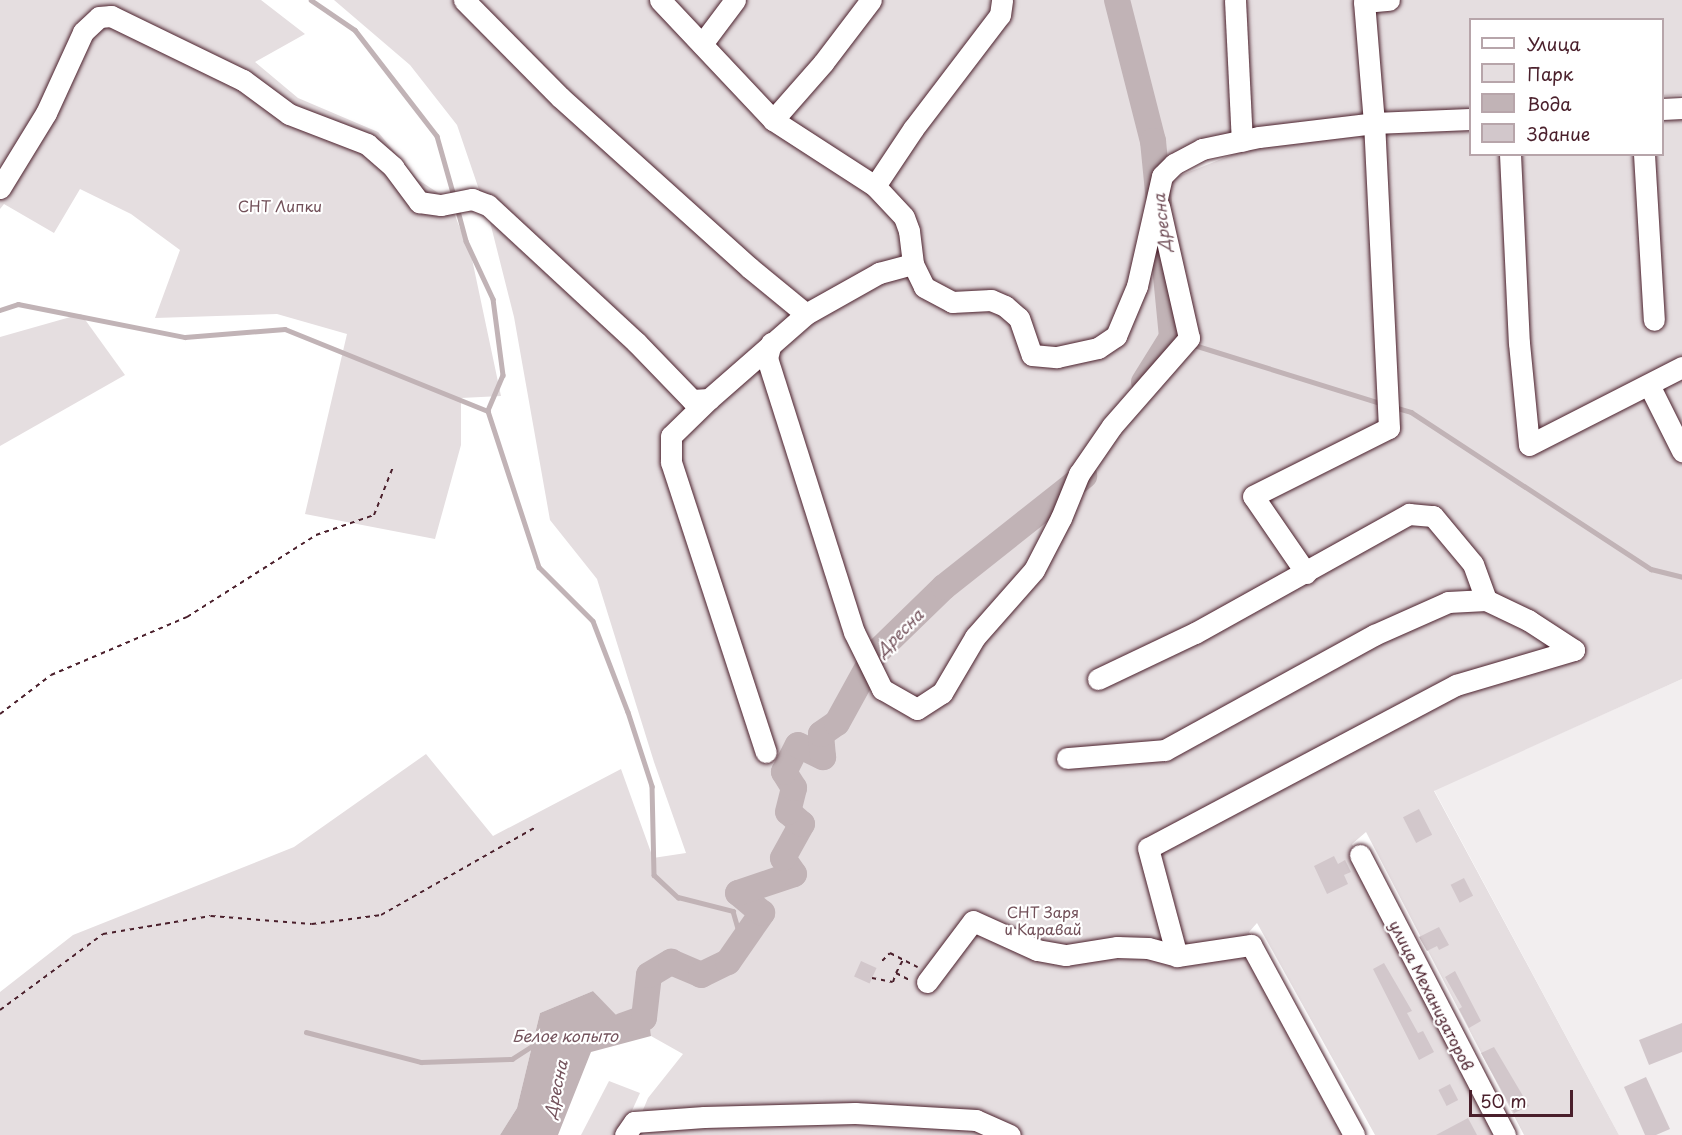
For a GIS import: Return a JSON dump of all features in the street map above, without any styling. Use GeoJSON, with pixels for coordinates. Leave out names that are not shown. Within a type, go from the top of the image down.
{"type":"FeatureCollection","features":[{"type":"Feature","properties":{"kind":"street"},"geometry":{"type":"LineString","coordinates":[[464,0],[560,97],[750,268],[806,314]]}},
{"type":"Feature","properties":{"kind":"street"},"geometry":{"type":"LineString","coordinates":[[660,0],[773,120],[874,186],[904,217],[909,231],[913,264],[924,287],[952,302],[991,300],[1005,306],[1019,318],[1032,355],[1057,357],[1098,348],[1116,336],[1140,275],[1158,192],[1174,164],[1202,149],[1242,141],[1374,123],[1469,119]]}},
{"type":"Feature","properties":{"kind":"street"},"geometry":{"type":"LineString","coordinates":[[702,44],[735,0]]}},
{"type":"Feature","properties":{"kind":"street"},"geometry":{"type":"LineString","coordinates":[[773,120],[823,63],[871,0]]}},
{"type":"Feature","properties":{"kind":"street"},"geometry":{"type":"LineString","coordinates":[[874,186],[1000,15],[1002,0]]}},
{"type":"Feature","properties":{"kind":"street"},"geometry":{"type":"LineString","coordinates":[[1234,0],[1242,141]]}},
{"type":"Feature","properties":{"kind":"street"},"geometry":{"type":"LineString","coordinates":[[1306,573],[1252,496],[1389,428],[1374,123],[1364,1],[1389,0]]}},
{"type":"Feature","properties":{"kind":"street"},"geometry":{"type":"LineString","coordinates":[[0,188],[46,113],[83,32],[99,17],[111,16],[243,80],[289,114],[367,144],[393,167],[419,202],[456,202],[472,199],[488,205],[636,342],[692,400],[709,399]]}},
{"type":"Feature","properties":{"kind":"street"},"geometry":{"type":"LineString","coordinates":[[1664,109],[1682,108]]}},
{"type":"Feature","properties":{"kind":"street"},"geometry":{"type":"LineString","coordinates":[[1510,156],[1520,342],[1529,445],[1682,367]]}},
{"type":"Feature","properties":{"kind":"street"},"geometry":{"type":"LineString","coordinates":[[1644,156],[1654,320]]}},
{"type":"Feature","properties":{"kind":"street"},"geometry":{"type":"LineString","coordinates":[[771,343],[767,358],[854,632],[882,689],[917,709],[942,693],[975,637],[1034,570],[1079,474],[1112,426],[1184,344],[1158,192]]}},
{"type":"Feature","properties":{"kind":"street"},"geometry":{"type":"LineString","coordinates":[[766,752],[671,462],[671,436],[709,399],[806,314],[879,273],[913,264]]}},
{"type":"Feature","properties":{"kind":"street"},"geometry":{"type":"LineString","coordinates":[[1649,385],[1682,451]]}},
{"type":"Feature","properties":{"kind":"street"},"geometry":{"type":"LineString","coordinates":[[1098,679],[1195,633],[1409,514],[1433,516],[1473,564],[1486,600]]}},
{"type":"Feature","properties":{"kind":"street"},"geometry":{"type":"LineString","coordinates":[[1067,758],[1165,750],[1374,635],[1448,602],[1486,600],[1528,620],[1574,650],[1456,685],[1148,848],[1178,956]]}},
{"type":"Feature","properties":{"kind":"street","name":"улица Механизаторов"},"geometry":{"type":"LineString","coordinates":[[1360,855],[1504,1135]]}},
{"type":"Feature","properties":{"kind":"street"},"geometry":{"type":"LineString","coordinates":[[921,978],[973,921],[1037,950],[1066,955],[1117,947],[1148,948],[1178,956],[1251,945],[1354,1135]]}},
{"type":"Feature","properties":{"kind":"street"},"geometry":{"type":"LineString","coordinates":[[625,1135],[634,1122],[704,1117],[855,1113],[976,1120],[1010,1135]]}},
{"type":"Feature","properties":{"kind":"path"},"geometry":{"type":"LineString","coordinates":[[0,714],[51,675],[186,617],[316,535],[374,515],[393,466]]}},
{"type":"Feature","properties":{"kind":"path"},"geometry":{"type":"LineString","coordinates":[[0,1010],[103,934],[211,916],[312,924],[381,915],[534,828]]}},
{"type":"Feature","properties":{"kind":"path"},"geometry":{"type":"LineString","coordinates":[[882,961],[890,953],[903,960],[921,978]]}},
{"type":"Feature","properties":{"kind":"path"},"geometry":{"type":"LineString","coordinates":[[872,978],[893,982],[903,960]]}},
{"type":"Feature","properties":{"kind":"path"},"geometry":{"type":"LineString","coordinates":[[896,973],[921,978]]}},
{"type":"Feature","properties":{"kind":"shaded area"},"geometry":{"type":"Polygon","coordinates":[[[1682,679],[1682,1135],[1619,1135],[1434,790],[1682,679]]]}},
{"type":"Feature","properties":{"kind":"green space","name":"СНТ Липки"},"geometry":{"type":"Polygon","coordinates":[[[0,0],[261,0],[305,34],[255,62],[298,98],[378,132],[417,179],[449,200],[472,259],[501,396],[461,398],[461,445],[435,539],[305,514],[347,334],[277,314],[155,318],[180,250],[131,214],[80,189],[54,233],[4,204],[0,209],[0,0]]]}},
{"type":"Feature","properties":{"kind":"green space","name":"СНТ Заря и Каравай"},"geometry":{"type":"Polygon","coordinates":[[[334,0],[1682,0],[1682,95],[1664,96],[1664,18],[1469,18],[1469,109],[1369,114],[1251,131],[1234,134],[1177,159],[1179,176],[1264,142],[1365,129],[1469,124],[1469,156],[1664,156],[1664,113],[1682,112],[1682,356],[1549,432],[1559,437],[1646,391],[1678,447],[1682,463],[1682,679],[1434,791],[1619,1135],[1524,1135],[1366,832],[1352,844],[1504,1135],[1375,1135],[1257,923],[1249,932],[1361,1135],[1021,1135],[979,1116],[867,1109],[640,1117],[648,1098],[683,1054],[651,1036],[648,1007],[617,1017],[593,991],[540,1013],[517,1108],[500,1135],[0,1135],[0,992],[73,935],[294,847],[426,754],[493,836],[621,769],[653,858],[686,853],[654,762],[597,579],[550,520],[514,317],[490,222],[457,125],[410,65],[334,0]]]}},
{"type":"Feature","properties":{"kind":"green space"},"geometry":{"type":"Polygon","coordinates":[[[81,314],[125,375],[0,446],[0,337],[81,314]]]}},
{"type":"Feature","properties":{"kind":"green space"},"geometry":{"type":"Polygon","coordinates":[[[1682,372],[1682,438],[1654,386],[1682,372]]]}},
{"type":"Feature","properties":{"kind":"green space"},"geometry":{"type":"Polygon","coordinates":[[[609,1081],[640,1093],[621,1135],[581,1135],[609,1081]]]}},
{"type":"Feature","properties":{"kind":"green space"},"geometry":{"type":"Polygon","coordinates":[[[950,1122],[1004,1135],[631,1135],[633,1128],[686,1123],[950,1122]]]}},
{"type":"Feature","properties":{"kind":"water","name":"Белое копыто"},"geometry":{"type":"Polygon","coordinates":[[[593,991],[617,1016],[648,1007],[651,1036],[591,1052],[558,1135],[500,1135],[517,1108],[540,1013],[593,991]]]}},
{"type":"Feature","properties":{"kind":"building"},"geometry":{"type":"Polygon","coordinates":[[[1419,809],[1432,835],[1416,843],[1403,817],[1419,809]]]}},
{"type":"Feature","properties":{"kind":"building"},"geometry":{"type":"Polygon","coordinates":[[[1334,856],[1338,864],[1345,860],[1351,872],[1344,875],[1348,884],[1327,894],[1314,866],[1334,856]]]}},
{"type":"Feature","properties":{"kind":"building"},"geometry":{"type":"Polygon","coordinates":[[[1464,878],[1473,896],[1460,903],[1451,885],[1464,878]]]}},
{"type":"Feature","properties":{"kind":"building"},"geometry":{"type":"Polygon","coordinates":[[[1439,927],[1449,945],[1439,950],[1437,946],[1427,951],[1419,937],[1439,927]]]}},
{"type":"Feature","properties":{"kind":"building"},"geometry":{"type":"Polygon","coordinates":[[[861,961],[877,968],[870,983],[854,977],[861,961]]]}},
{"type":"Feature","properties":{"kind":"building"},"geometry":{"type":"Polygon","coordinates":[[[1384,963],[1412,1011],[1407,1013],[1418,1033],[1423,1031],[1434,1052],[1419,1060],[1373,969],[1384,963]]]}},
{"type":"Feature","properties":{"kind":"building"},"geometry":{"type":"Polygon","coordinates":[[[1455,971],[1481,1021],[1469,1028],[1459,1009],[1462,1007],[1445,977],[1455,971]]]}},
{"type":"Feature","properties":{"kind":"building"},"geometry":{"type":"Polygon","coordinates":[[[1682,1023],[1682,1052],[1649,1065],[1639,1040],[1682,1023]]]}},
{"type":"Feature","properties":{"kind":"building"},"geometry":{"type":"Polygon","coordinates":[[[1494,1047],[1529,1106],[1514,1113],[1481,1053],[1494,1047]]]}},
{"type":"Feature","properties":{"kind":"building"},"geometry":{"type":"Polygon","coordinates":[[[1646,1077],[1670,1129],[1656,1135],[1645,1135],[1624,1087],[1646,1077]]]}},
{"type":"Feature","properties":{"kind":"building"},"geometry":{"type":"Polygon","coordinates":[[[1450,1084],[1458,1100],[1447,1106],[1438,1090],[1450,1084]]]}},
{"type":"Feature","properties":{"kind":"building"},"geometry":{"type":"Polygon","coordinates":[[[1468,1118],[1477,1135],[1436,1135],[1468,1118]]]}},
{"type":"Feature","properties":{"kind":"waterway"},"geometry":{"type":"LineString","coordinates":[[311,0],[355,30],[437,136],[454,196]]}},
{"type":"Feature","properties":{"kind":"waterway","name":"Дресна"},"geometry":{"type":"LineString","coordinates":[[1117,0],[1153,141],[1159,202]]}},
{"type":"Feature","properties":{"kind":"waterway"},"geometry":{"type":"LineString","coordinates":[[457,207],[466,241],[493,299],[503,375],[488,411]]}},
{"type":"Feature","properties":{"kind":"waterway","name":"Дресна"},"geometry":{"type":"LineString","coordinates":[[1144,382],[1172,337],[1164,256]]}},
{"type":"Feature","properties":{"kind":"waterway"},"geometry":{"type":"LineString","coordinates":[[0,310],[18,304],[185,337],[285,329],[488,411],[539,567],[593,621],[628,712],[652,786],[654,875],[678,897],[733,911],[742,942]]}},
{"type":"Feature","properties":{"kind":"waterway"},"geometry":{"type":"LineString","coordinates":[[1191,344],[1380,403]]}},
{"type":"Feature","properties":{"kind":"waterway"},"geometry":{"type":"LineString","coordinates":[[1394,407],[1411,412],[1651,569],[1682,577]]}},
{"type":"Feature","properties":{"kind":"waterway","name":"Дресна"},"geometry":{"type":"LineString","coordinates":[[622,1026],[644,1018],[649,975],[671,962],[701,975],[728,962],[762,913],[738,893],[794,874],[783,858],[802,824],[788,812],[794,788],[784,772],[798,745],[823,757],[821,734],[837,723],[875,654],[944,587],[1084,476]]}},
{"type":"Feature","properties":{"kind":"waterway"},"geometry":{"type":"LineString","coordinates":[[306,1032],[421,1062],[512,1059],[535,1044]]}}]}
